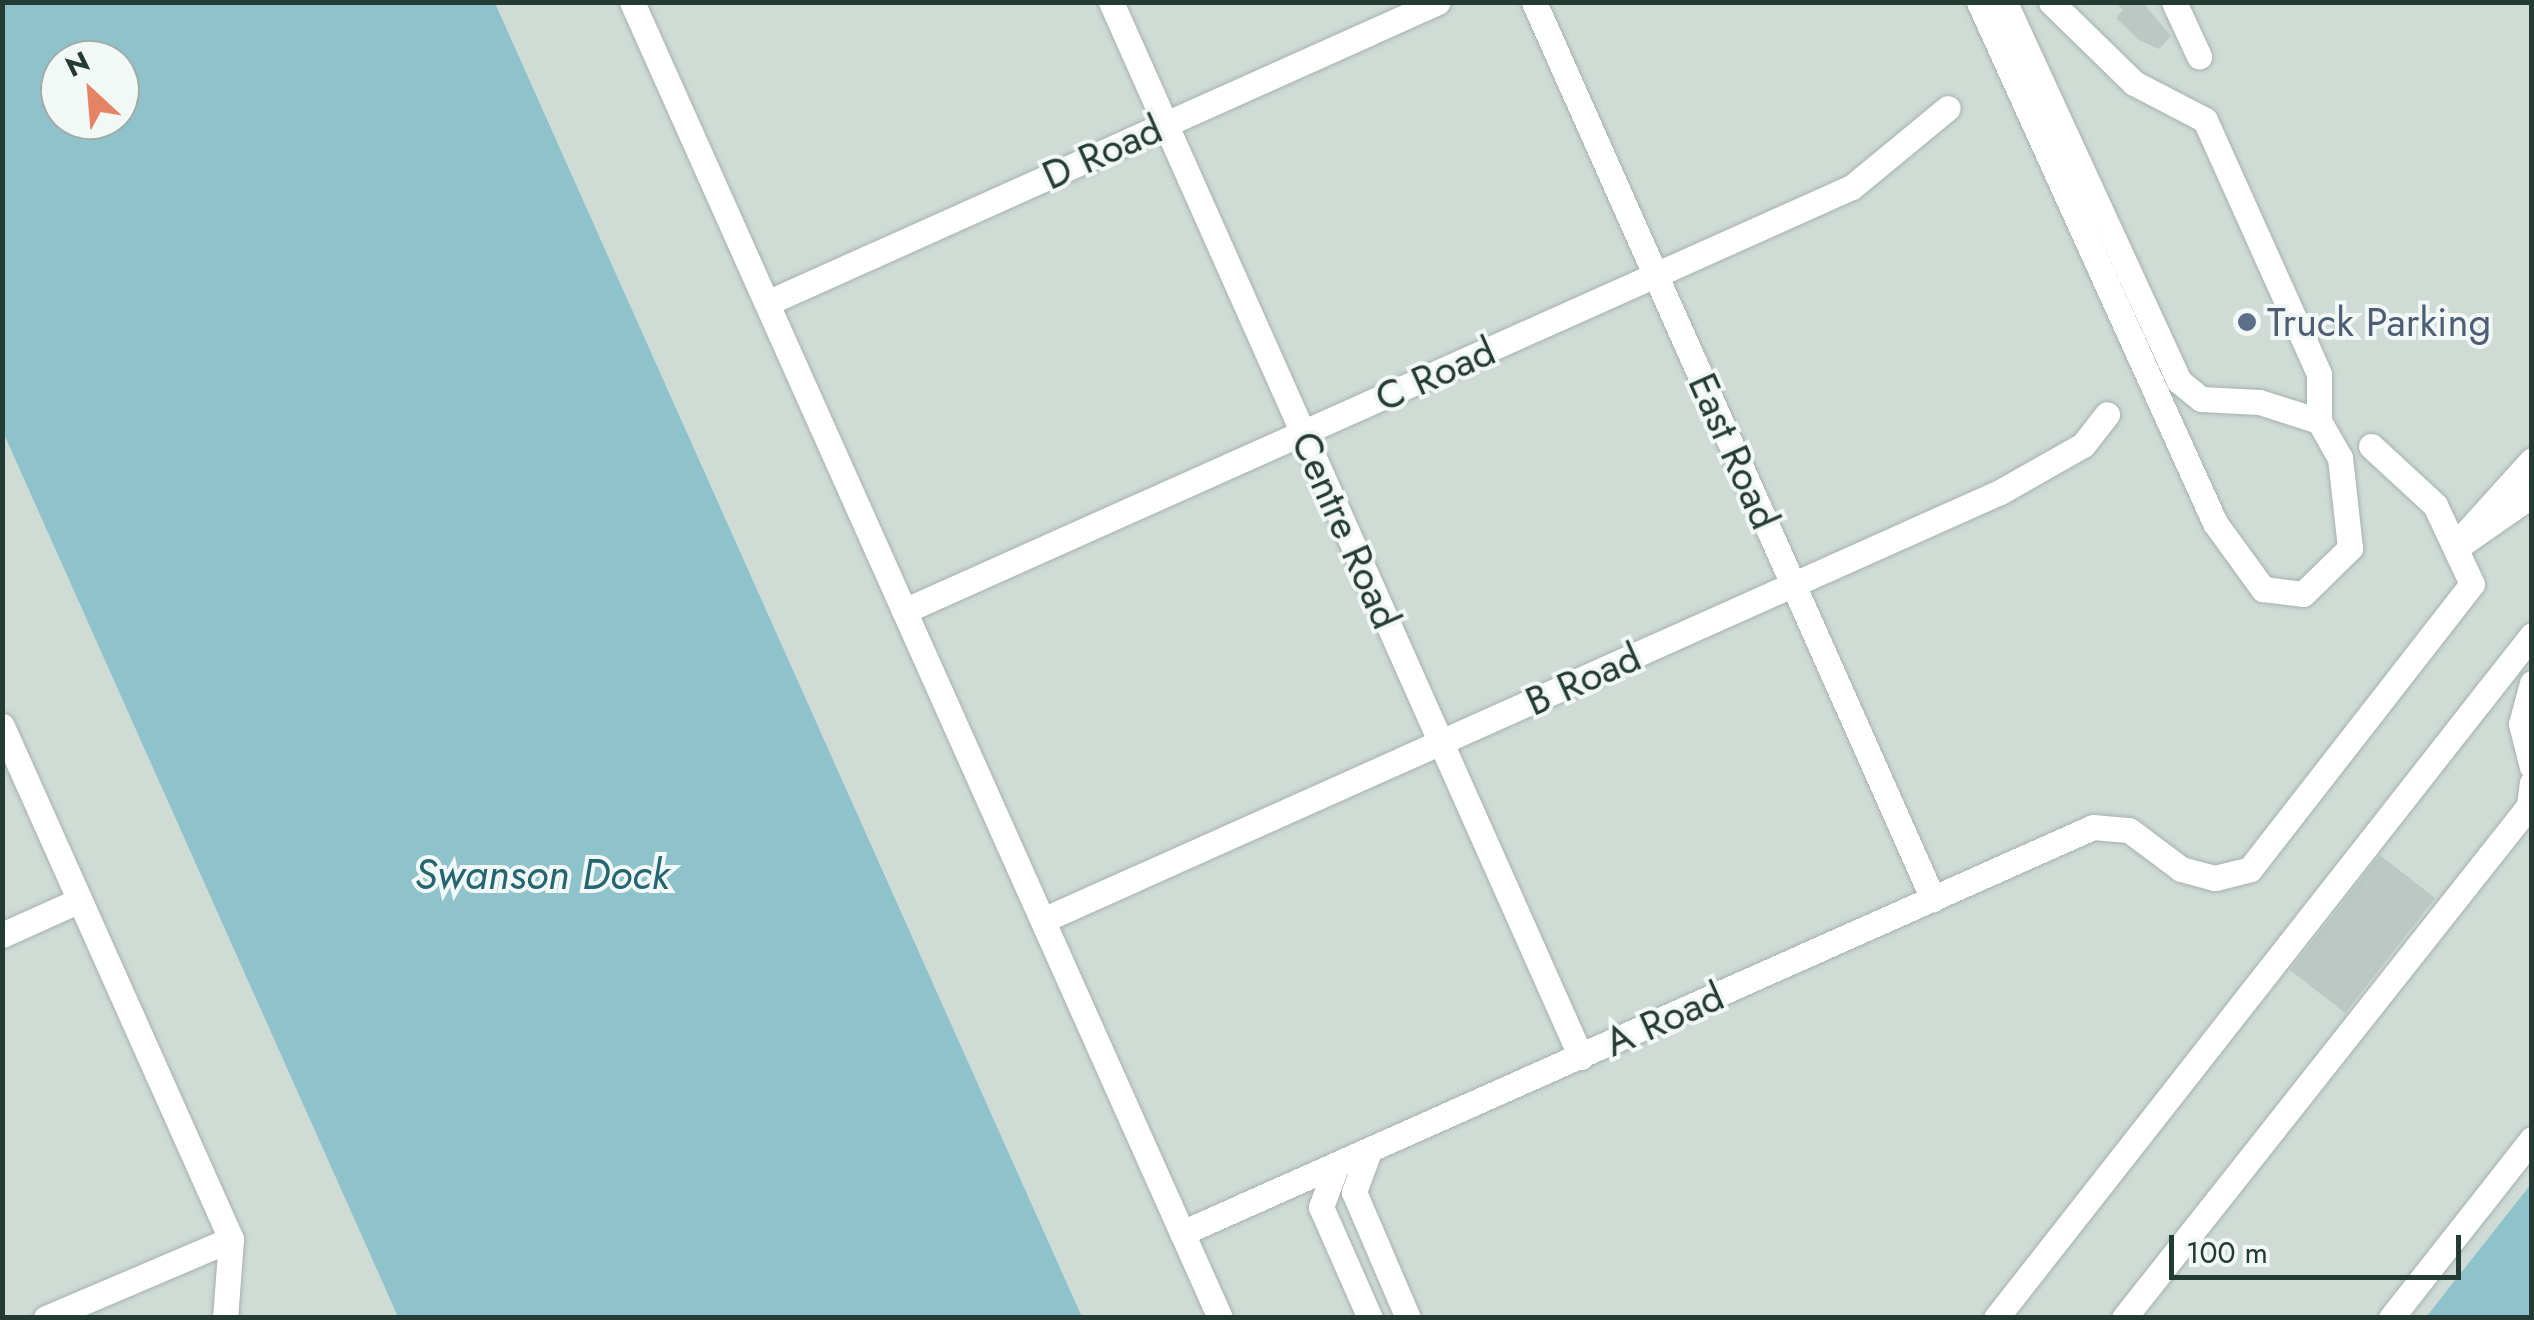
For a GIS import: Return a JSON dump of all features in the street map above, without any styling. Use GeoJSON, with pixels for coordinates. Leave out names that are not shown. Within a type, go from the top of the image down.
{"type":"FeatureCollection","features":[{"type":"Feature","properties":{"kind":"street"},"geometry":{"type":"LineString","coordinates":[[632,2],[1220,1318]]}},
{"type":"Feature","properties":{"kind":"street","name":"Centre Road"},"geometry":{"type":"LineString","coordinates":[[1112,2],[1581,1057]]}},
{"type":"Feature","properties":{"kind":"street","name":"D Road"},"geometry":{"type":"LineString","coordinates":[[767,303],[1438,2]]}},
{"type":"Feature","properties":{"kind":"street","name":"East Road"},"geometry":{"type":"LineString","coordinates":[[1534,2],[1933,898]]}},
{"type":"Feature","properties":{"kind":"street"},"geometry":{"type":"LineString","coordinates":[[1979,2],[2207,506],[2263,589],[2303,594],[2350,548],[2340,458],[2319,421],[2319,374],[2205,120],[2134,83],[2051,2]]}},
{"type":"Feature","properties":{"kind":"street"},"geometry":{"type":"LineString","coordinates":[[2005,2],[2179,381],[2201,399],[2259,402],[2319,421]]}},
{"type":"Feature","properties":{"kind":"street"},"geometry":{"type":"LineString","coordinates":[[2174,2],[2199,56]]}},
{"type":"Feature","properties":{"kind":"street","name":"C Road"},"geometry":{"type":"LineString","coordinates":[[904,611],[1852,186],[1948,108]]}},
{"type":"Feature","properties":{"kind":"street","name":"B Road"},"geometry":{"type":"LineString","coordinates":[[1043,920],[1794,585],[2044,468],[2082,445],[2107,414]]}},
{"type":"Feature","properties":{"kind":"street"},"geometry":{"type":"LineString","coordinates":[[2371,446],[2435,504],[2457,543]]}},
{"type":"Feature","properties":{"kind":"street"},"geometry":{"type":"LineString","coordinates":[[2457,543],[2532,460]]}},
{"type":"Feature","properties":{"kind":"street"},"geometry":{"type":"LineString","coordinates":[[2457,543],[2499,525],[2532,496]]}},
{"type":"Feature","properties":{"kind":"street","name":"A Road"},"geometry":{"type":"LineString","coordinates":[[1182,1233],[2093,827],[2129,830],[2142,846],[2215,878],[2250,869],[2468,598],[2470,574],[2457,543]]}},
{"type":"Feature","properties":{"kind":"street"},"geometry":{"type":"LineString","coordinates":[[1996,1318],[2532,635]]}},
{"type":"Feature","properties":{"kind":"street"},"geometry":{"type":"LineString","coordinates":[[2532,682],[2522,724],[2532,767]]}},
{"type":"Feature","properties":{"kind":"street"},"geometry":{"type":"LineString","coordinates":[[2,726],[231,1238],[225,1318]]}},
{"type":"Feature","properties":{"kind":"street"},"geometry":{"type":"LineString","coordinates":[[2126,1317],[2530,797]]}},
{"type":"Feature","properties":{"kind":"street"},"geometry":{"type":"LineString","coordinates":[[2,935],[80,900]]}},
{"type":"Feature","properties":{"kind":"street"},"geometry":{"type":"LineString","coordinates":[[2390,1318],[2532,1139]]}},
{"type":"Feature","properties":{"kind":"street"},"geometry":{"type":"LineString","coordinates":[[1368,1150],[1354,1192],[1408,1318]]}},
{"type":"Feature","properties":{"kind":"street"},"geometry":{"type":"LineString","coordinates":[[1337,1164],[1321,1206],[1370,1318]]}},
{"type":"Feature","properties":{"kind":"street"},"geometry":{"type":"LineString","coordinates":[[46,1318],[231,1238]]}},
{"type":"Feature","properties":{"kind":"shaded area"},"geometry":{"type":"Polygon","coordinates":[[[495,3],[2531,3],[2531,1184],[2426,1317],[1082,1317],[495,3]]]}},
{"type":"Feature","properties":{"kind":"shaded area"},"geometry":{"type":"Polygon","coordinates":[[[3,432],[398,1317],[3,1317],[3,432]]]}},
{"type":"Feature","properties":{"kind":"water","name":"Swanson Dock"},"geometry":{"type":"Polygon","coordinates":[[[2,3],[495,3],[1082,1317],[398,1317],[3,432],[2,3]]]}},
{"type":"Feature","properties":{"kind":"water"},"geometry":{"type":"Polygon","coordinates":[[[2531,1184],[2531,1317],[2426,1317],[2531,1184]]]}},
{"type":"Feature","properties":{"kind":"building"},"geometry":{"type":"Polygon","coordinates":[[[2115,2],[2142,2],[2171,36],[2159,49],[2139,40],[2116,18],[2123,10],[2115,2]]]}},
{"type":"Feature","properties":{"kind":"building"},"geometry":{"type":"Polygon","coordinates":[[[2380,855],[2435,898],[2345,1013],[2290,970],[2380,855]]]}},
{"type":"Feature","properties":{"kind":"place","name":"Truck Parking"},"geometry":{"type":"Point","coordinates":[2247,322]}}]}
